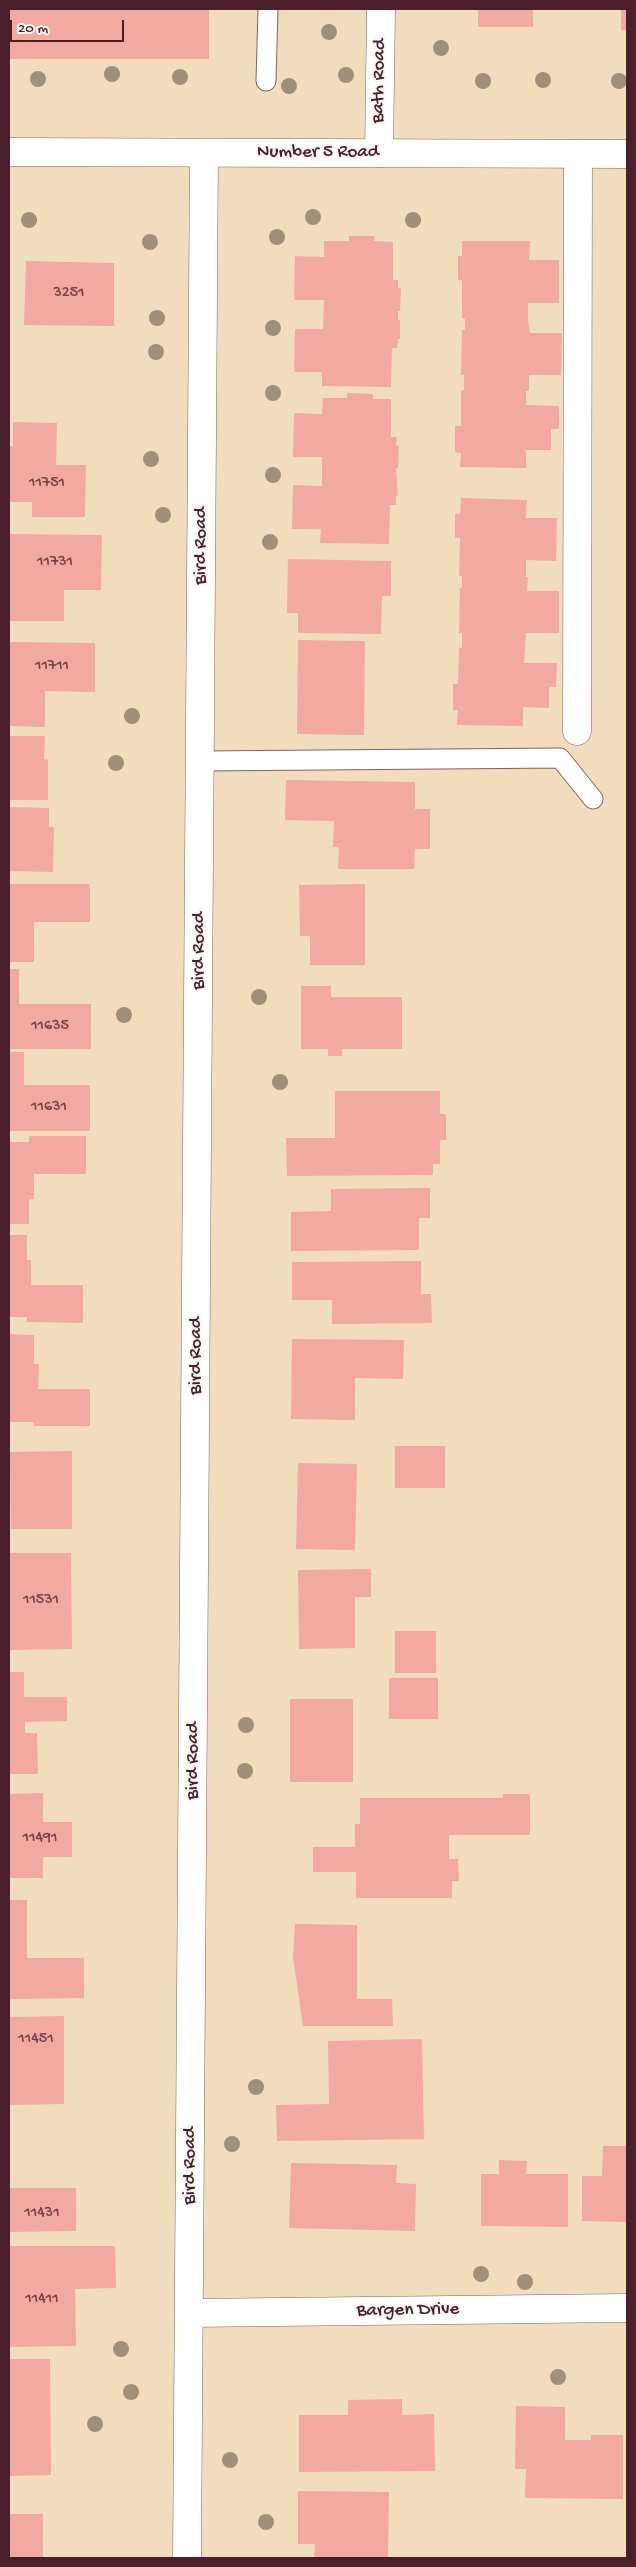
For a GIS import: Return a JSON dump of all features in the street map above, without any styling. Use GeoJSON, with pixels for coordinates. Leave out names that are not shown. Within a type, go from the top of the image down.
{"type":"FeatureCollection","features":[{"type":"Feature","properties":{"kind":"street","name":"Bath Road"},"geometry":{"type":"LineString","coordinates":[[379,153],[381,9]]}},
{"type":"Feature","properties":{"kind":"street","name":"Number 5 Road"},"geometry":{"type":"LineString","coordinates":[[9,152],[627,154]]}},
{"type":"Feature","properties":{"kind":"street","name":"Bird Road"},"geometry":{"type":"LineString","coordinates":[[187,2558],[202,760],[204,153]]}},
{"type":"Feature","properties":{"kind":"street"},"geometry":{"type":"LineString","coordinates":[[576,731],[578,154]]}},
{"type":"Feature","properties":{"kind":"street","name":"Bargen Drive"},"geometry":{"type":"LineString","coordinates":[[190,2313],[627,2308]]}},
{"type":"Feature","properties":{"kind":"lane"},"geometry":{"type":"LineString","coordinates":[[266,81],[268,9]]}},
{"type":"Feature","properties":{"kind":"lane"},"geometry":{"type":"LineString","coordinates":[[202,760],[560,758],[593,799]]}},
{"type":"Feature","properties":{"kind":"building"},"geometry":{"type":"Polygon","coordinates":[[[9,9],[209,9],[209,59],[9,59],[9,9]]]}},
{"type":"Feature","properties":{"kind":"building"},"geometry":{"type":"Polygon","coordinates":[[[478,9],[533,9],[533,27],[478,27],[478,9]]]}},
{"type":"Feature","properties":{"kind":"building"},"geometry":{"type":"Polygon","coordinates":[[[621,9],[627,9],[627,30],[621,30],[621,9]]]}},
{"type":"Feature","properties":{"kind":"building"},"geometry":{"type":"Polygon","coordinates":[[[349,236],[374,236],[374,241],[393,242],[393,280],[398,280],[398,288],[401,288],[400,311],[398,311],[400,339],[398,339],[397,348],[392,348],[391,387],[322,386],[322,372],[294,372],[295,329],[323,329],[324,300],[294,300],[295,256],[324,257],[324,241],[349,241],[349,236]]]}},
{"type":"Feature","properties":{"kind":"building"},"geometry":{"type":"Polygon","coordinates":[[[462,241],[530,241],[529,260],[559,260],[559,303],[528,303],[528,320],[530,333],[562,333],[561,375],[529,375],[529,391],[526,391],[526,405],[559,406],[559,429],[551,429],[551,450],[526,450],[526,468],[460,467],[461,453],[455,452],[455,426],[461,426],[461,390],[464,390],[464,375],[461,375],[462,330],[465,330],[465,319],[462,318],[462,280],[458,280],[458,256],[462,256],[462,241]]]}},
{"type":"Feature","properties":{"kind":"building"},"geometry":{"type":"Polygon","coordinates":[[[26,261],[114,263],[114,326],[24,325],[26,261]]]}},
{"type":"Feature","properties":{"kind":"building"},"geometry":{"type":"Polygon","coordinates":[[[347,393],[373,394],[373,399],[391,399],[391,437],[397,437],[396,445],[399,446],[398,468],[396,468],[398,496],[396,495],[396,505],[390,505],[389,544],[320,543],[321,529],[292,529],[293,485],[322,486],[322,457],[293,457],[294,413],[322,414],[323,398],[347,398],[347,393]]]}},
{"type":"Feature","properties":{"kind":"building"},"geometry":{"type":"Polygon","coordinates":[[[13,422],[57,423],[56,465],[86,465],[85,517],[32,517],[32,502],[9,502],[9,446],[13,446],[13,422]]]}},
{"type":"Feature","properties":{"kind":"building"},"geometry":{"type":"Polygon","coordinates":[[[461,498],[527,500],[526,518],[557,518],[556,561],[526,560],[526,577],[528,577],[527,591],[559,591],[559,633],[526,633],[524,663],[557,663],[556,687],[549,687],[549,708],[523,707],[523,726],[457,725],[458,710],[453,710],[453,684],[458,684],[459,648],[462,648],[462,633],[459,633],[462,576],[459,576],[460,538],[455,538],[455,514],[460,514],[461,498]]]}},
{"type":"Feature","properties":{"kind":"building"},"geometry":{"type":"Polygon","coordinates":[[[9,534],[102,535],[101,590],[64,590],[64,621],[9,621],[9,534]]]}},
{"type":"Feature","properties":{"kind":"building"},"geometry":{"type":"Polygon","coordinates":[[[288,559],[391,561],[391,596],[382,596],[381,634],[298,633],[298,613],[287,613],[288,559]]]}},
{"type":"Feature","properties":{"kind":"building"},"geometry":{"type":"Polygon","coordinates":[[[298,640],[365,641],[364,735],[297,734],[298,640]]]}},
{"type":"Feature","properties":{"kind":"building"},"geometry":{"type":"Polygon","coordinates":[[[9,642],[95,643],[95,692],[45,691],[45,727],[9,726],[9,642]]]}},
{"type":"Feature","properties":{"kind":"building"},"geometry":{"type":"Polygon","coordinates":[[[9,736],[45,736],[44,759],[48,760],[48,800],[9,800],[9,736]]]}},
{"type":"Feature","properties":{"kind":"building"},"geometry":{"type":"Polygon","coordinates":[[[286,780],[415,782],[415,809],[430,809],[430,849],[415,849],[414,869],[338,869],[339,847],[333,847],[334,821],[285,820],[286,780]]]}},
{"type":"Feature","properties":{"kind":"building"},"geometry":{"type":"Polygon","coordinates":[[[9,807],[49,808],[49,827],[54,827],[53,872],[9,871],[9,807]]]}},
{"type":"Feature","properties":{"kind":"building"},"geometry":{"type":"Polygon","coordinates":[[[9,884],[90,884],[90,922],[34,922],[34,962],[9,962],[9,884]]]}},
{"type":"Feature","properties":{"kind":"building"},"geometry":{"type":"Polygon","coordinates":[[[365,884],[365,965],[310,965],[310,936],[300,936],[299,885],[365,884]]]}},
{"type":"Feature","properties":{"kind":"building"},"geometry":{"type":"Polygon","coordinates":[[[9,969],[19,969],[19,1004],[91,1004],[91,1049],[9,1049],[9,969]]]}},
{"type":"Feature","properties":{"kind":"building"},"geometry":{"type":"Polygon","coordinates":[[[301,986],[331,986],[331,997],[402,997],[402,1049],[342,1049],[342,1056],[328,1056],[328,1049],[301,1049],[301,986]]]}},
{"type":"Feature","properties":{"kind":"building"},"geometry":{"type":"Polygon","coordinates":[[[9,1052],[24,1052],[24,1085],[90,1085],[90,1131],[9,1131],[9,1052]]]}},
{"type":"Feature","properties":{"kind":"building"},"geometry":{"type":"Polygon","coordinates":[[[335,1091],[440,1091],[440,1114],[446,1114],[446,1140],[440,1140],[440,1164],[433,1164],[433,1175],[287,1176],[286,1138],[335,1138],[335,1091]]]}},
{"type":"Feature","properties":{"kind":"building"},"geometry":{"type":"Polygon","coordinates":[[[29,1136],[86,1136],[86,1174],[34,1174],[34,1199],[29,1199],[29,1224],[9,1224],[9,1142],[29,1142],[29,1136]]]}},
{"type":"Feature","properties":{"kind":"building"},"geometry":{"type":"Polygon","coordinates":[[[430,1188],[430,1218],[419,1218],[419,1250],[291,1251],[291,1212],[331,1211],[331,1189],[430,1188]]]}},
{"type":"Feature","properties":{"kind":"building"},"geometry":{"type":"Polygon","coordinates":[[[9,1235],[27,1235],[27,1260],[31,1260],[31,1285],[83,1285],[83,1323],[27,1322],[27,1317],[9,1317],[9,1235]]]}},
{"type":"Feature","properties":{"kind":"building"},"geometry":{"type":"Polygon","coordinates":[[[421,1261],[421,1294],[431,1294],[432,1323],[332,1324],[332,1300],[292,1300],[292,1262],[421,1261]]]}},
{"type":"Feature","properties":{"kind":"building"},"geometry":{"type":"Polygon","coordinates":[[[9,1334],[34,1335],[34,1364],[39,1364],[38,1389],[90,1389],[90,1426],[34,1426],[34,1422],[9,1422],[9,1334]]]}},
{"type":"Feature","properties":{"kind":"building"},"geometry":{"type":"Polygon","coordinates":[[[292,1339],[404,1340],[403,1379],[355,1378],[355,1420],[291,1419],[292,1339]]]}},
{"type":"Feature","properties":{"kind":"building"},"geometry":{"type":"Polygon","coordinates":[[[395,1446],[445,1446],[445,1488],[395,1488],[395,1446]]]}},
{"type":"Feature","properties":{"kind":"building"},"geometry":{"type":"Polygon","coordinates":[[[72,1451],[72,1529],[11,1529],[10,1452],[72,1451]]]}},
{"type":"Feature","properties":{"kind":"building"},"geometry":{"type":"Polygon","coordinates":[[[298,1463],[357,1464],[355,1550],[296,1549],[298,1463]]]}},
{"type":"Feature","properties":{"kind":"building"},"geometry":{"type":"Polygon","coordinates":[[[9,1553],[71,1553],[72,1649],[10,1650],[9,1553]]]}},
{"type":"Feature","properties":{"kind":"building"},"geometry":{"type":"Polygon","coordinates":[[[371,1569],[371,1597],[355,1597],[355,1648],[299,1649],[298,1570],[371,1569]]]}},
{"type":"Feature","properties":{"kind":"building"},"geometry":{"type":"Polygon","coordinates":[[[395,1631],[436,1631],[436,1673],[395,1673],[395,1631]]]}},
{"type":"Feature","properties":{"kind":"building"},"geometry":{"type":"Polygon","coordinates":[[[9,1672],[24,1672],[24,1697],[67,1697],[67,1721],[25,1722],[25,1733],[37,1733],[38,1774],[9,1774],[9,1672]]]}},
{"type":"Feature","properties":{"kind":"building"},"geometry":{"type":"Polygon","coordinates":[[[389,1678],[438,1678],[438,1719],[389,1719],[389,1678]]]}},
{"type":"Feature","properties":{"kind":"building"},"geometry":{"type":"Polygon","coordinates":[[[290,1699],[353,1699],[353,1782],[290,1782],[290,1699]]]}},
{"type":"Feature","properties":{"kind":"building"},"geometry":{"type":"Polygon","coordinates":[[[43,1793],[43,1822],[72,1822],[72,1857],[43,1857],[43,1878],[9,1878],[9,1794],[43,1793]]]}},
{"type":"Feature","properties":{"kind":"building"},"geometry":{"type":"Polygon","coordinates":[[[503,1794],[530,1794],[530,1835],[449,1835],[449,1859],[458,1859],[459,1881],[452,1881],[452,1898],[356,1898],[356,1872],[313,1872],[313,1847],[355,1847],[355,1824],[360,1824],[360,1798],[503,1798],[503,1794]]]}},
{"type":"Feature","properties":{"kind":"building"},"geometry":{"type":"Polygon","coordinates":[[[9,1900],[27,1900],[27,1958],[84,1958],[84,1998],[9,1999],[9,1900]]]}},
{"type":"Feature","properties":{"kind":"building"},"geometry":{"type":"Polygon","coordinates":[[[295,1924],[357,1925],[357,1999],[392,1999],[393,2026],[303,2026],[293,1957],[295,1924]]]}},
{"type":"Feature","properties":{"kind":"building"},"geometry":{"type":"Polygon","coordinates":[[[64,2016],[64,2104],[9,2105],[9,2017],[64,2016]]]}},
{"type":"Feature","properties":{"kind":"building"},"geometry":{"type":"Polygon","coordinates":[[[422,2039],[424,2139],[277,2141],[276,2105],[329,2104],[328,2041],[422,2039]]]}},
{"type":"Feature","properties":{"kind":"building"},"geometry":{"type":"Polygon","coordinates":[[[603,2146],[627,2146],[627,2222],[582,2221],[582,2176],[602,2176],[603,2146]]]}},
{"type":"Feature","properties":{"kind":"building"},"geometry":{"type":"Polygon","coordinates":[[[499,2160],[527,2161],[526,2174],[568,2174],[568,2227],[481,2226],[481,2174],[499,2174],[499,2160]]]}},
{"type":"Feature","properties":{"kind":"building"},"geometry":{"type":"Polygon","coordinates":[[[291,2163],[397,2165],[396,2183],[416,2184],[415,2231],[289,2228],[291,2163]]]}},
{"type":"Feature","properties":{"kind":"building"},"geometry":{"type":"Polygon","coordinates":[[[9,2188],[76,2188],[76,2231],[9,2232],[9,2188]]]}},
{"type":"Feature","properties":{"kind":"building"},"geometry":{"type":"Polygon","coordinates":[[[9,2246],[115,2246],[116,2288],[75,2289],[76,2346],[9,2347],[9,2246]]]}},
{"type":"Feature","properties":{"kind":"building"},"geometry":{"type":"Polygon","coordinates":[[[9,2359],[50,2359],[51,2475],[9,2476],[9,2359]]]}},
{"type":"Feature","properties":{"kind":"building"},"geometry":{"type":"Polygon","coordinates":[[[402,2399],[402,2415],[434,2414],[435,2471],[299,2472],[299,2415],[348,2415],[348,2400],[402,2399]]]}},
{"type":"Feature","properties":{"kind":"building"},"geometry":{"type":"Polygon","coordinates":[[[516,2406],[565,2407],[565,2440],[591,2440],[591,2435],[623,2435],[623,2499],[525,2498],[526,2469],[515,2469],[516,2406]]]}},
{"type":"Feature","properties":{"kind":"building"},"geometry":{"type":"Polygon","coordinates":[[[298,2491],[389,2492],[388,2558],[314,2558],[315,2544],[298,2544],[298,2491]]]}},
{"type":"Feature","properties":{"kind":"building"},"geometry":{"type":"Polygon","coordinates":[[[9,2514],[43,2514],[43,2558],[9,2558],[9,2514]]]}}]}
